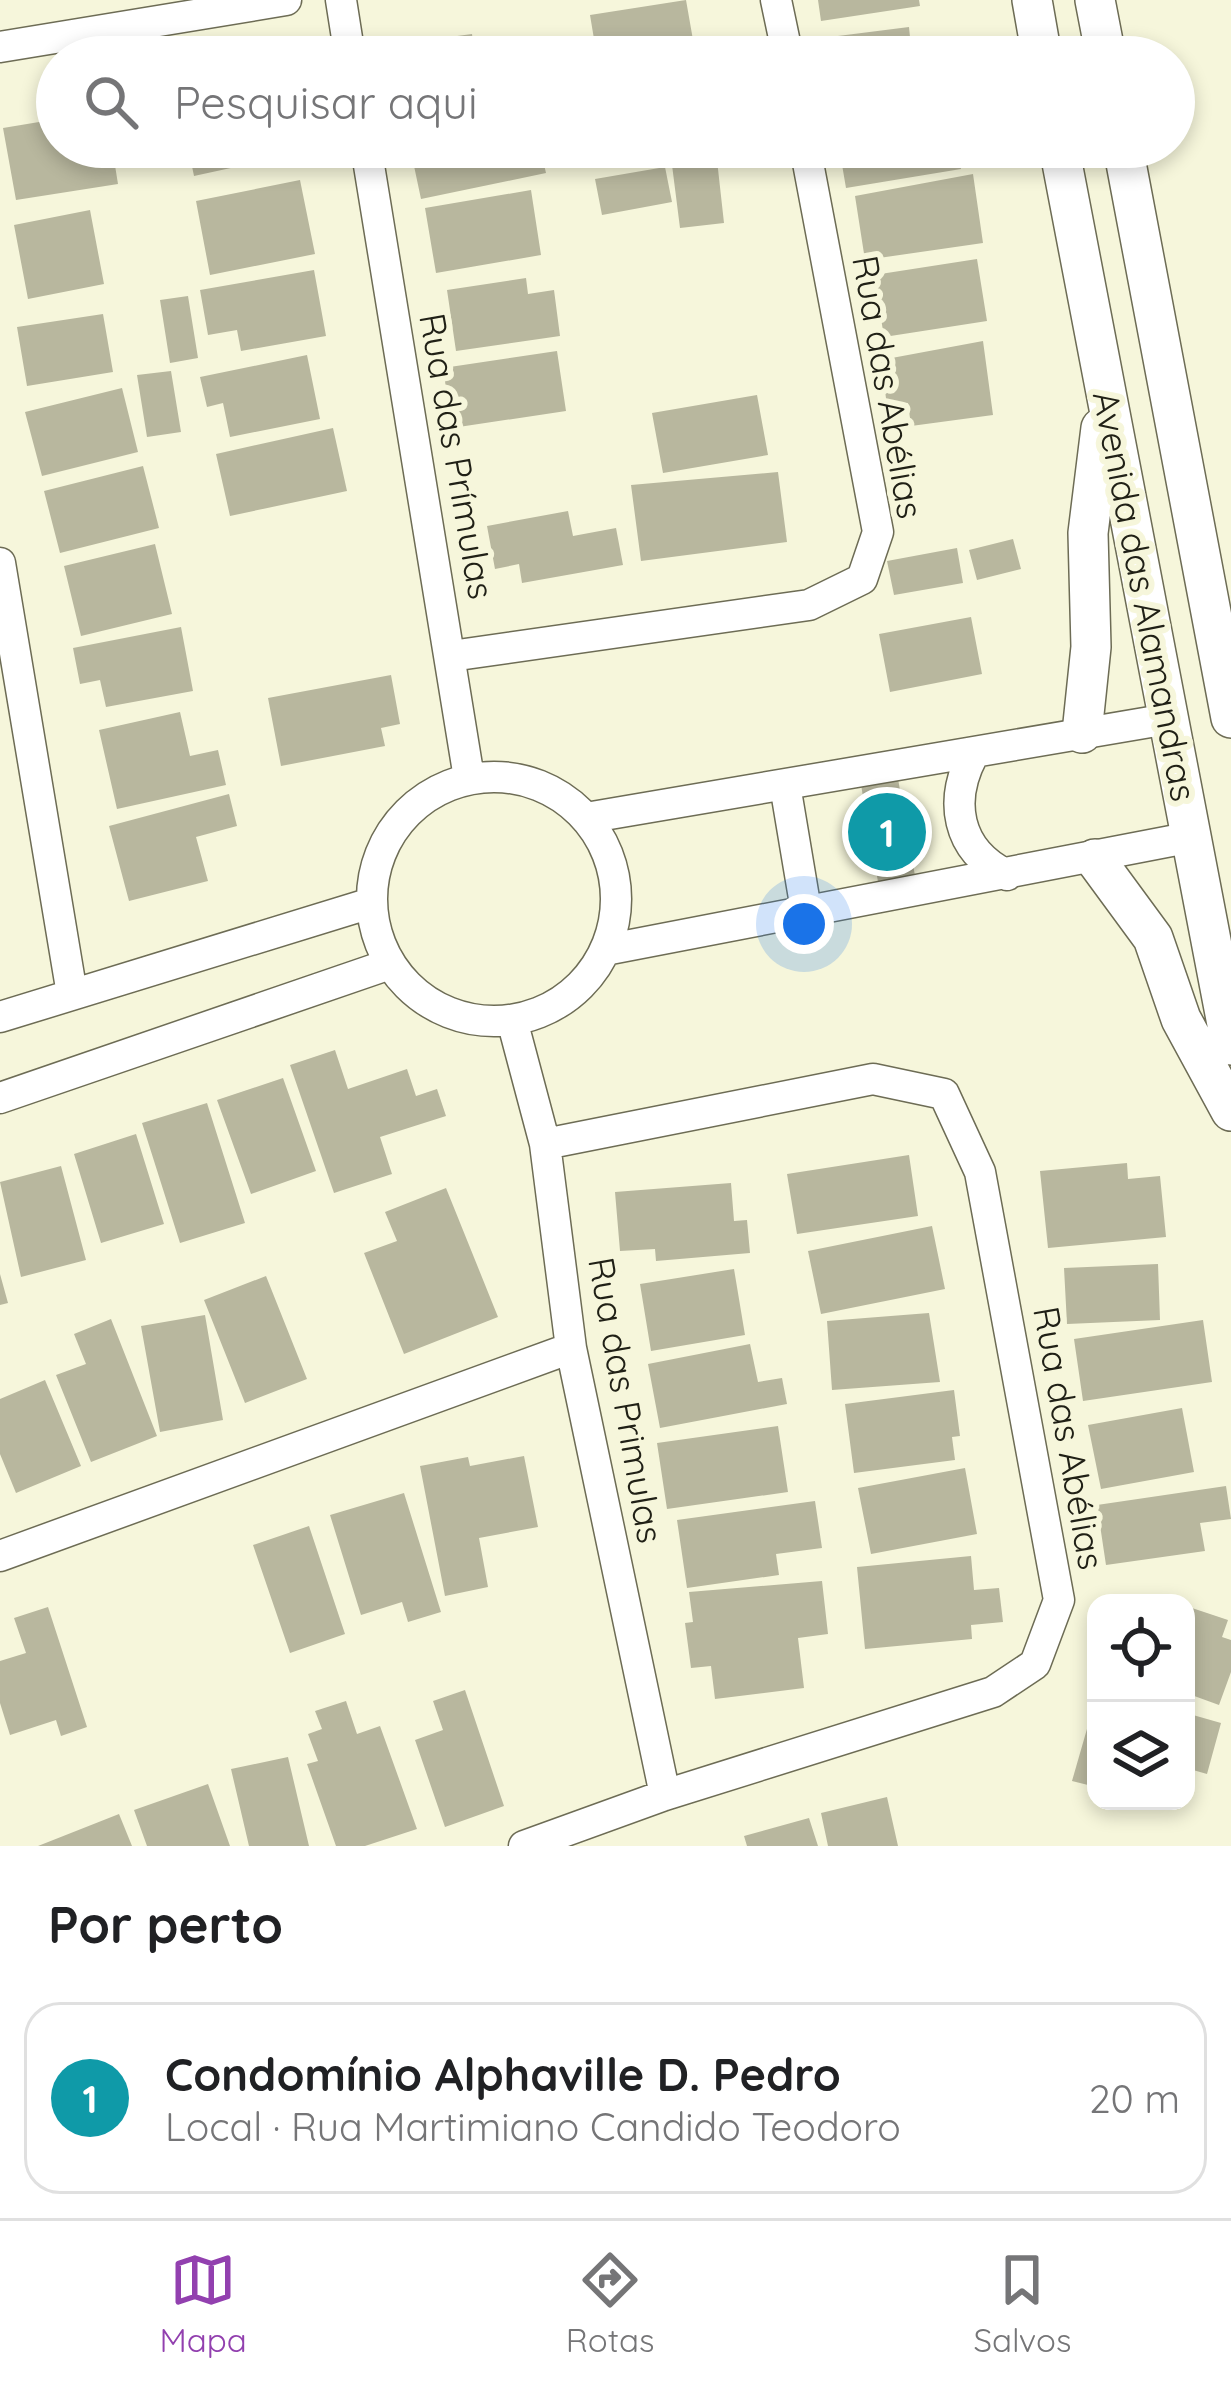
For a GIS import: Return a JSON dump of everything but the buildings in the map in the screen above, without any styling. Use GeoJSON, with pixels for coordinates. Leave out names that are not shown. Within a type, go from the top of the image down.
{"type":"FeatureCollection","features":[{"type":"Feature","properties":{"kind":"street"},"geometry":{"type":"LineString","coordinates":[[67,36],[286,0]]}},
{"type":"Feature","properties":{"kind":"street"},"geometry":{"type":"LineString","coordinates":[[341,0],[347,36]]}},
{"type":"Feature","properties":{"kind":"street"},"geometry":{"type":"LineString","coordinates":[[776,0],[784,36]]}},
{"type":"Feature","properties":{"kind":"street"},"geometry":{"type":"LineString","coordinates":[[1032,0],[1038,36]]}},
{"type":"Feature","properties":{"kind":"street"},"geometry":{"type":"LineString","coordinates":[[1095,0],[1102,36]]}},
{"type":"Feature","properties":{"kind":"street"},"geometry":{"type":"LineString","coordinates":[[0,47],[36,41]]}},
{"type":"Feature","properties":{"kind":"street","name":"Rua das Prímulas"},"geometry":{"type":"LineString","coordinates":[[369,168],[470,778]]}},
{"type":"Feature","properties":{"kind":"street","name":"Rua das Abélias"},"geometry":{"type":"LineString","coordinates":[[451,656],[808,605],[862,580],[878,532],[809,168]]}},
{"type":"Feature","properties":{"kind":"street","name":"Avenida das Alamandras"},"geometry":{"type":"LineString","coordinates":[[1068,168],[1106,393],[1231,1045]]}},
{"type":"Feature","properties":{"kind":"street","name":"Avenida das Alamandras"},"geometry":{"type":"LineString","coordinates":[[1127,168],[1231,718]]}},
{"type":"Feature","properties":{"kind":"street"},"geometry":{"type":"LineString","coordinates":[[1082,733],[1091,646],[1088,533],[1106,393]]}},
{"type":"Feature","properties":{"kind":"street"},"geometry":{"type":"LineString","coordinates":[[0,563],[72,994]]}},
{"type":"Feature","properties":{"kind":"street"},"geometry":{"type":"LineString","coordinates":[[586,818],[1168,719]]}},
{"type":"Feature","properties":{"kind":"street"},"geometry":{"type":"LineString","coordinates":[[974,752],[959,780],[966,843],[985,864],[1007,875]]}},
{"type":"Feature","properties":{"kind":"street"},"geometry":{"type":"LineString","coordinates":[[470,778],[512,778],[552,791],[586,818],[605,847],[615,881],[616,916],[605,950],[551,1007],[512,1020],[477,1020],[442,1010],[413,990],[390,964],[371,903],[374,868],[387,837],[423,800],[470,778]]}},
{"type":"Feature","properties":{"kind":"street"},"geometry":{"type":"LineString","coordinates":[[785,785],[806,910]]}},
{"type":"Feature","properties":{"kind":"street"},"geometry":{"type":"LineString","coordinates":[[605,950],[1192,837]]}},
{"type":"Feature","properties":{"kind":"street"},"geometry":{"type":"LineString","coordinates":[[1095,859],[1153,938],[1181,1019],[1231,1112]]}},
{"type":"Feature","properties":{"kind":"street"},"geometry":{"type":"LineString","coordinates":[[0,1018],[371,903]]}},
{"type":"Feature","properties":{"kind":"street"},"geometry":{"type":"LineString","coordinates":[[0,1097],[390,964]]}},
{"type":"Feature","properties":{"kind":"street","name":"Rua das Primulas"},"geometry":{"type":"LineString","coordinates":[[512,1020],[545,1144],[571,1348],[665,1795]]}},
{"type":"Feature","properties":{"kind":"street","name":"Rua das Abélias"},"geometry":{"type":"LineString","coordinates":[[524,1846],[665,1795],[993,1693],[1035,1664],[1059,1600],[980,1172],[944,1094],[874,1078],[545,1144]]}},
{"type":"Feature","properties":{"kind":"street"},"geometry":{"type":"LineString","coordinates":[[0,1556],[571,1348]]}},
{"type":"Feature","properties":{"kind":"place","name":"Condomínio Alphaville D. Pedro"},"geometry":{"type":"Point","coordinates":[887,832]}}]}
